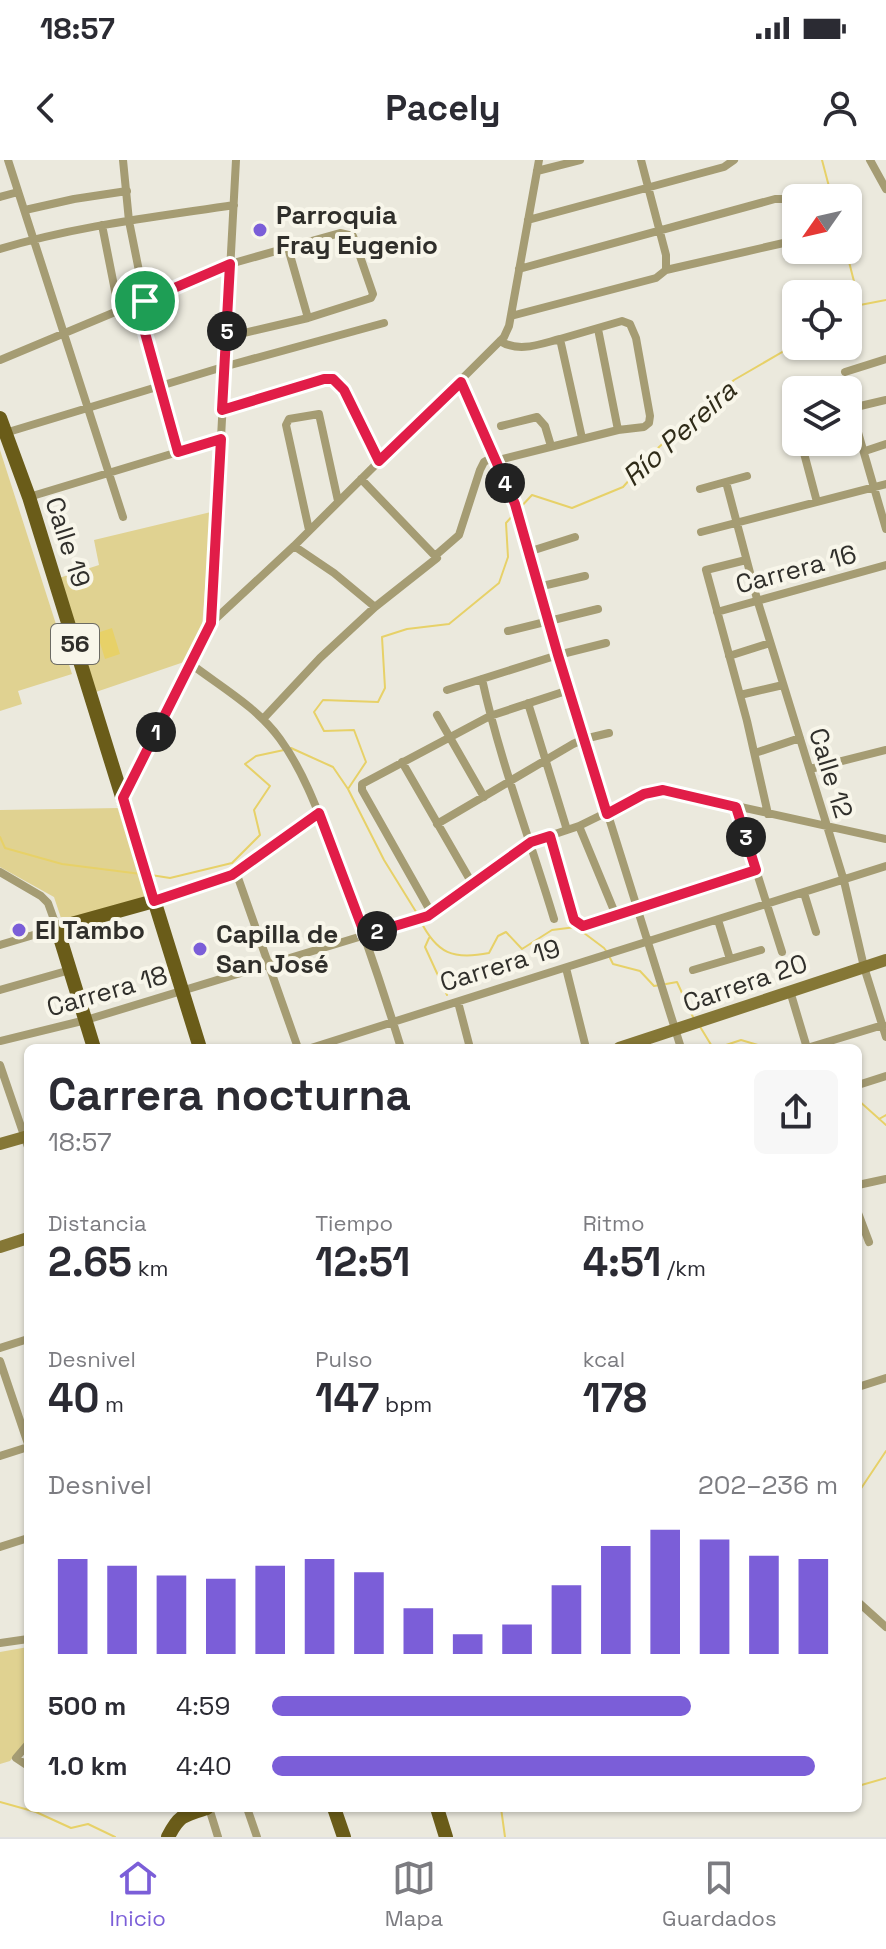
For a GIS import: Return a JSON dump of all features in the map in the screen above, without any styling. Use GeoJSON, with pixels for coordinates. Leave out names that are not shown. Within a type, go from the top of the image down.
{"type":"FeatureCollection","features":[{"type":"Feature","properties":{"kind":"main road","name":"Calle 19"},"geometry":{"type":"LineString","coordinates":[[2,426],[29,497],[199,1044]]}},
{"type":"Feature","properties":{"kind":"main road"},"geometry":{"type":"LineString","coordinates":[[93,1044],[57,928],[154,901]]}},
{"type":"Feature","properties":{"kind":"main road","name":"Carrera 20"},"geometry":{"type":"LineString","coordinates":[[631,1044],[886,960]]}},
{"type":"Feature","properties":{"kind":"main road"},"geometry":{"type":"LineString","coordinates":[[0,1144],[24,1140]]}},
{"type":"Feature","properties":{"kind":"main road"},"geometry":{"type":"LineString","coordinates":[[0,1247],[24,1239]]}},
{"type":"Feature","properties":{"kind":"main road"},"geometry":{"type":"LineString","coordinates":[[335,1812],[344,1837]]}},
{"type":"Feature","properties":{"kind":"main road"},"geometry":{"type":"LineString","coordinates":[[438,1812],[446,1837]]}},
{"type":"Feature","properties":{"kind":"main road"},"geometry":{"type":"LineString","coordinates":[[168,1837],[175,1814]]}},
{"type":"Feature","properties":{"kind":"street"},"geometry":{"type":"LineString","coordinates":[[8,160],[123,517]]}},
{"type":"Feature","properties":{"kind":"street"},"geometry":{"type":"LineString","coordinates":[[123,160],[141,302],[178,452]]}},
{"type":"Feature","properties":{"kind":"street"},"geometry":{"type":"LineString","coordinates":[[211,623],[236,160]]}},
{"type":"Feature","properties":{"kind":"street"},"geometry":{"type":"LineString","coordinates":[[123,798],[211,623],[294,546],[507,333],[539,160]]}},
{"type":"Feature","properties":{"kind":"street"},"geometry":{"type":"LineString","coordinates":[[537,171],[580,160]]}},
{"type":"Feature","properties":{"kind":"street"},"geometry":{"type":"LineString","coordinates":[[641,160],[666,255],[666,270]]}},
{"type":"Feature","properties":{"kind":"street"},"geometry":{"type":"LineString","coordinates":[[528,220],[724,167],[734,160]]}},
{"type":"Feature","properties":{"kind":"street"},"geometry":{"type":"LineString","coordinates":[[870,160],[886,189]]}},
{"type":"Feature","properties":{"kind":"street"},"geometry":{"type":"LineString","coordinates":[[25,210],[127,191]]}},
{"type":"Feature","properties":{"kind":"street"},"geometry":{"type":"LineString","coordinates":[[0,197],[18,192]]}},
{"type":"Feature","properties":{"kind":"street"},"geometry":{"type":"LineString","coordinates":[[519,269],[782,199]]}},
{"type":"Feature","properties":{"kind":"street"},"geometry":{"type":"LineString","coordinates":[[0,249],[102,225],[234,205]]}},
{"type":"Feature","properties":{"kind":"street"},"geometry":{"type":"LineString","coordinates":[[102,225],[119,311]]}},
{"type":"Feature","properties":{"kind":"street"},"geometry":{"type":"LineString","coordinates":[[0,360],[230,264],[340,233],[353,236],[373,294],[367,300],[227,337]]}},
{"type":"Feature","properties":{"kind":"street"},"geometry":{"type":"LineString","coordinates":[[511,316],[656,278],[666,270],[782,243]]}},
{"type":"Feature","properties":{"kind":"street"},"geometry":{"type":"LineString","coordinates":[[288,248],[308,318]]}},
{"type":"Feature","properties":{"kind":"street"},"geometry":{"type":"LineString","coordinates":[[263,719],[310,667],[375,607],[435,560],[436,555],[459,535],[484,462],[618,430],[644,427],[650,419],[636,338],[632,327],[625,321],[522,348],[500,341]]}},
{"type":"Feature","properties":{"kind":"street"},"geometry":{"type":"LineString","coordinates":[[2,426],[88,408],[384,323]]}},
{"type":"Feature","properties":{"kind":"street"},"geometry":{"type":"LineString","coordinates":[[598,329],[618,430]]}},
{"type":"Feature","properties":{"kind":"street"},"geometry":{"type":"LineString","coordinates":[[560,339],[582,438]]}},
{"type":"Feature","properties":{"kind":"street"},"geometry":{"type":"LineString","coordinates":[[845,372],[886,359]]}},
{"type":"Feature","properties":{"kind":"street"},"geometry":{"type":"LineString","coordinates":[[222,410],[324,379],[333,379],[344,390],[379,461]]}},
{"type":"Feature","properties":{"kind":"street"},"geometry":{"type":"LineString","coordinates":[[461,382],[515,504],[558,655],[680,1044]]}},
{"type":"Feature","properties":{"kind":"street"},"geometry":{"type":"LineString","coordinates":[[886,400],[853,410],[886,529]]}},
{"type":"Feature","properties":{"kind":"street"},"geometry":{"type":"LineString","coordinates":[[309,530],[286,425],[289,419],[319,414],[338,501]]}},
{"type":"Feature","properties":{"kind":"street"},"geometry":{"type":"LineString","coordinates":[[501,426],[537,417],[545,426],[551,446]]}},
{"type":"Feature","properties":{"kind":"street"},"geometry":{"type":"LineString","coordinates":[[29,497],[221,439]]}},
{"type":"Feature","properties":{"kind":"street"},"geometry":{"type":"LineString","coordinates":[[865,451],[886,444]]}},
{"type":"Feature","properties":{"kind":"street"},"geometry":{"type":"LineString","coordinates":[[805,456],[817,502]]}},
{"type":"Feature","properties":{"kind":"street"},"geometry":{"type":"LineString","coordinates":[[700,489],[747,476]]}},
{"type":"Feature","properties":{"kind":"street"},"geometry":{"type":"LineString","coordinates":[[361,479],[436,555]]}},
{"type":"Feature","properties":{"kind":"street","name":"Calle 12"},"geometry":{"type":"LineString","coordinates":[[726,482],[770,643],[844,881],[864,967],[886,1037]]}},
{"type":"Feature","properties":{"kind":"street"},"geometry":{"type":"LineString","coordinates":[[701,532],[886,484]]}},
{"type":"Feature","properties":{"kind":"street"},"geometry":{"type":"LineString","coordinates":[[528,552],[575,537]]}},
{"type":"Feature","properties":{"kind":"street"},"geometry":{"type":"LineString","coordinates":[[294,546],[334,573],[375,607]]}},
{"type":"Feature","properties":{"kind":"street"},"geometry":{"type":"LineString","coordinates":[[746,560],[706,570],[755,753],[768,814]]}},
{"type":"Feature","properties":{"kind":"street","name":"Carrera 16"},"geometry":{"type":"LineString","coordinates":[[717,612],[886,565]]}},
{"type":"Feature","properties":{"kind":"street"},"geometry":{"type":"LineString","coordinates":[[538,587],[585,576]]}},
{"type":"Feature","properties":{"kind":"street"},"geometry":{"type":"LineString","coordinates":[[212,600],[227,608]]}},
{"type":"Feature","properties":{"kind":"street"},"geometry":{"type":"LineString","coordinates":[[508,631],[598,609]]}},
{"type":"Feature","properties":{"kind":"street"},"geometry":{"type":"LineString","coordinates":[[447,690],[606,643]]}},
{"type":"Feature","properties":{"kind":"street"},"geometry":{"type":"LineString","coordinates":[[729,656],[770,643]]}},
{"type":"Feature","properties":{"kind":"street"},"geometry":{"type":"LineString","coordinates":[[191,664],[263,719],[293,759],[319,813],[365,935],[400,1044]]}},
{"type":"Feature","properties":{"kind":"street"},"geometry":{"type":"LineString","coordinates":[[482,679],[508,781],[531,842],[554,919]]}},
{"type":"Feature","properties":{"kind":"street"},"geometry":{"type":"LineString","coordinates":[[740,695],[783,685]]}},
{"type":"Feature","properties":{"kind":"street"},"geometry":{"type":"LineString","coordinates":[[430,915],[361,787],[368,780],[490,716],[569,690]]}},
{"type":"Feature","properties":{"kind":"street"},"geometry":{"type":"LineString","coordinates":[[528,703],[567,830]]}},
{"type":"Feature","properties":{"kind":"street"},"geometry":{"type":"LineString","coordinates":[[437,715],[484,797]]}},
{"type":"Feature","properties":{"kind":"street"},"geometry":{"type":"LineString","coordinates":[[437,824],[584,739],[609,733]]}},
{"type":"Feature","properties":{"kind":"street"},"geometry":{"type":"LineString","coordinates":[[755,753],[800,738]]}},
{"type":"Feature","properties":{"kind":"street"},"geometry":{"type":"LineString","coordinates":[[810,769],[886,750]]}},
{"type":"Feature","properties":{"kind":"street"},"geometry":{"type":"LineString","coordinates":[[402,762],[473,885]]}},
{"type":"Feature","properties":{"kind":"street","name":"Carrera 18"},"geometry":{"type":"LineString","coordinates":[[0,1041],[86,1020],[430,915],[531,842],[579,826],[644,794],[663,790],[886,839]]}},
{"type":"Feature","properties":{"kind":"street"},"geometry":{"type":"LineString","coordinates":[[736,807],[782,952]]}},
{"type":"Feature","properties":{"kind":"street"},"geometry":{"type":"LineString","coordinates":[[154,901],[236,872],[319,813]]}},
{"type":"Feature","properties":{"kind":"street"},"geometry":{"type":"LineString","coordinates":[[579,826],[615,913]]}},
{"type":"Feature","properties":{"kind":"street"},"geometry":{"type":"LineString","coordinates":[[550,836],[574,920],[583,926],[615,913],[756,870]]}},
{"type":"Feature","properties":{"kind":"street","name":"Carrera 19"},"geometry":{"type":"LineString","coordinates":[[324,1044],[886,866]]}},
{"type":"Feature","properties":{"kind":"street"},"geometry":{"type":"LineString","coordinates":[[0,872],[41,896],[48,903],[57,928],[0,945]]}},
{"type":"Feature","properties":{"kind":"street"},"geometry":{"type":"LineString","coordinates":[[236,872],[297,1044]]}},
{"type":"Feature","properties":{"kind":"street"},"geometry":{"type":"LineString","coordinates":[[804,893],[816,932]]}},
{"type":"Feature","properties":{"kind":"street"},"geometry":{"type":"LineString","coordinates":[[718,920],[730,959]]}},
{"type":"Feature","properties":{"kind":"street"},"geometry":{"type":"LineString","coordinates":[[693,970],[761,950]]}},
{"type":"Feature","properties":{"kind":"street"},"geometry":{"type":"LineString","coordinates":[[566,968],[585,1044]]}},
{"type":"Feature","properties":{"kind":"street"},"geometry":{"type":"LineString","coordinates":[[0,990],[70,970]]}},
{"type":"Feature","properties":{"kind":"street"},"geometry":{"type":"LineString","coordinates":[[790,991],[806,1044]]}},
{"type":"Feature","properties":{"kind":"street"},"geometry":{"type":"LineString","coordinates":[[458,1002],[469,1044]]}},
{"type":"Feature","properties":{"kind":"street"},"geometry":{"type":"LineString","coordinates":[[820,1044],[883,1025]]}},
{"type":"Feature","properties":{"kind":"street"},"geometry":{"type":"LineString","coordinates":[[0,1065],[24,1132]]}},
{"type":"Feature","properties":{"kind":"street"},"geometry":{"type":"LineString","coordinates":[[862,1084],[886,1076]]}},
{"type":"Feature","properties":{"kind":"street"},"geometry":{"type":"LineString","coordinates":[[862,1184],[886,1179]]}},
{"type":"Feature","properties":{"kind":"street"},"geometry":{"type":"LineString","coordinates":[[862,1232],[869,1242]]}},
{"type":"Feature","properties":{"kind":"street"},"geometry":{"type":"LineString","coordinates":[[0,1348],[24,1340]]}},
{"type":"Feature","properties":{"kind":"street"},"geometry":{"type":"LineString","coordinates":[[0,1361],[24,1433]]}},
{"type":"Feature","properties":{"kind":"street"},"geometry":{"type":"LineString","coordinates":[[862,1386],[886,1378]]}},
{"type":"Feature","properties":{"kind":"street"},"geometry":{"type":"LineString","coordinates":[[0,1456],[24,1447]]}},
{"type":"Feature","properties":{"kind":"street"},"geometry":{"type":"LineString","coordinates":[[0,1547],[24,1539]]}},
{"type":"Feature","properties":{"kind":"street"},"geometry":{"type":"LineString","coordinates":[[862,1606],[886,1627]]}},
{"type":"Feature","properties":{"kind":"street"},"geometry":{"type":"LineString","coordinates":[[0,1643],[24,1640]]}},
{"type":"Feature","properties":{"kind":"street"},"geometry":{"type":"LineString","coordinates":[[24,1749],[16,1758],[24,1763]]}},
{"type":"Feature","properties":{"kind":"street"},"geometry":{"type":"LineString","coordinates":[[209,1812],[218,1837]]}},
{"type":"Feature","properties":{"kind":"street"},"geometry":{"type":"LineString","coordinates":[[248,1812],[257,1837]]}},
{"type":"Feature","properties":{"kind":"shaded area"},"geometry":{"type":"Polygon","coordinates":[[[0,450],[72,674],[18,691],[22,704],[0,711],[0,450]]]}},
{"type":"Feature","properties":{"kind":"shaded area"},"geometry":{"type":"Polygon","coordinates":[[[211,512],[202,627],[184,662],[93,693],[59,578],[99,565],[94,540],[211,512]]]}},
{"type":"Feature","properties":{"kind":"shaded area"},"geometry":{"type":"Polygon","coordinates":[[[112,628],[120,654],[105,659],[97,633],[112,628]]]}},
{"type":"Feature","properties":{"kind":"shaded area"},"geometry":{"type":"Polygon","coordinates":[[[119,808],[150,900],[63,924],[54,897],[0,867],[0,810],[119,808]]]}},
{"type":"Feature","properties":{"kind":"shaded area"},"geometry":{"type":"Polygon","coordinates":[[[24,1648],[24,1744],[10,1761],[0,1764],[0,1652],[24,1648]]]}},
{"type":"Feature","properties":{"kind":"waterway","name":"Río Pereira"},"geometry":{"type":"LineString","coordinates":[[822,160],[828,184]]}},
{"type":"Feature","properties":{"kind":"waterway","name":"Río Pereira"},"geometry":{"type":"LineString","coordinates":[[850,264],[854,280]]}},
{"type":"Feature","properties":{"kind":"waterway"},"geometry":{"type":"LineString","coordinates":[[862,305],[886,300]]}},
{"type":"Feature","properties":{"kind":"waterway","name":"Río Pereira"},"geometry":{"type":"LineString","coordinates":[[518,510],[532,495],[572,508],[623,487],[659,447],[734,380],[782,352]]}},
{"type":"Feature","properties":{"kind":"waterway","name":"Río Pereira"},"geometry":{"type":"LineString","coordinates":[[291,748],[333,767],[348,789],[366,762],[354,730],[324,731],[314,712],[323,700],[378,702],[385,688],[382,637],[407,629],[449,624],[499,583],[508,557],[506,523],[514,514]]}},
{"type":"Feature","properties":{"kind":"waterway","name":"Río Pereira"},"geometry":{"type":"LineString","coordinates":[[151,875],[170,878],[232,863],[260,835],[254,810],[270,786],[245,764],[256,756],[284,750]]}},
{"type":"Feature","properties":{"kind":"waterway"},"geometry":{"type":"LineString","coordinates":[[348,789],[384,860],[418,915]]}},
{"type":"Feature","properties":{"kind":"waterway","name":"Río Pereira"},"geometry":{"type":"LineString","coordinates":[[0,837],[5,848],[62,864],[141,874]]}},
{"type":"Feature","properties":{"kind":"waterway"},"geometry":{"type":"LineString","coordinates":[[420,920],[440,947],[456,955],[489,953],[498,936],[506,932],[522,949],[552,930],[576,927],[607,952]]}},
{"type":"Feature","properties":{"kind":"waterway"},"geometry":{"type":"LineString","coordinates":[[429,938],[425,947],[447,995]]}},
{"type":"Feature","properties":{"kind":"waterway"},"geometry":{"type":"LineString","coordinates":[[610,958],[613,964],[640,971],[654,986],[660,985]]}},
{"type":"Feature","properties":{"kind":"waterway"},"geometry":{"type":"LineString","coordinates":[[666,984],[677,982],[693,1017]]}},
{"type":"Feature","properties":{"kind":"waterway"},"geometry":{"type":"LineString","coordinates":[[699,1025],[711,1044]]}},
{"type":"Feature","properties":{"kind":"waterway"},"geometry":{"type":"LineString","coordinates":[[729,1044],[741,1040],[754,1044]]}},
{"type":"Feature","properties":{"kind":"waterway"},"geometry":{"type":"LineString","coordinates":[[862,1104],[886,1125]]}},
{"type":"Feature","properties":{"kind":"waterway"},"geometry":{"type":"LineString","coordinates":[[879,1119],[886,1115]]}},
{"type":"Feature","properties":{"kind":"waterway"},"geometry":{"type":"LineString","coordinates":[[862,1487],[886,1451]]}},
{"type":"Feature","properties":{"kind":"waterway"},"geometry":{"type":"LineString","coordinates":[[862,1785],[886,1778]]}},
{"type":"Feature","properties":{"kind":"waterway"},"geometry":{"type":"LineString","coordinates":[[0,1802],[24,1809]]}},
{"type":"Feature","properties":{"kind":"waterway"},"geometry":{"type":"LineString","coordinates":[[36,1812],[71,1828],[88,1824],[115,1837]]}},
{"type":"Feature","properties":{"kind":"waterway"},"geometry":{"type":"LineString","coordinates":[[502,1812],[505,1837]]}},
{"type":"Feature","properties":{"kind":"place","name":"Parroquia Fray Eugenio"},"geometry":{"type":"Point","coordinates":[260,230]}},
{"type":"Feature","properties":{"kind":"place","name":"El Tambo"},"geometry":{"type":"Point","coordinates":[19,930]}},
{"type":"Feature","properties":{"kind":"place","name":"Capilla de San José"},"geometry":{"type":"Point","coordinates":[200,949]}},
{"type":"Feature","properties":{"kind":"route"},"geometry":{"type":"LineString","coordinates":[[230,264],[222,410],[324,379],[333,379],[344,390],[379,461],[461,382],[515,504],[607,814],[644,794],[663,790],[736,807],[756,870],[615,913],[583,926],[574,920],[550,836],[531,842],[428,916],[365,935],[319,813],[232,875],[154,901],[123,798],[211,623],[221,439],[178,452],[137,304],[145,301],[230,264]]}}]}
